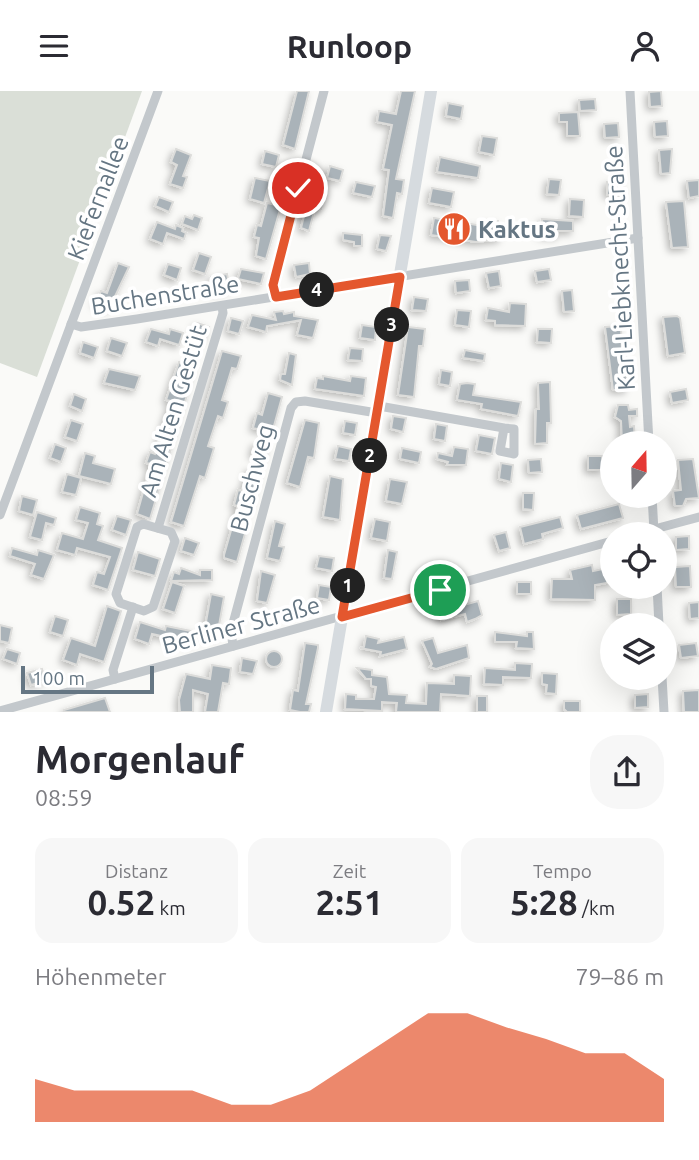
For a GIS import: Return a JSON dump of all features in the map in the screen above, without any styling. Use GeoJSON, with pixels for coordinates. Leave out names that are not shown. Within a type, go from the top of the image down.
{"type":"FeatureCollection","features":[{"type":"Feature","properties":{"kind":"street","name":"Kiefernallee"},"geometry":{"type":"LineString","coordinates":[[0,515],[159,91]]}},
{"type":"Feature","properties":{"kind":"street"},"geometry":{"type":"LineString","coordinates":[[276,297],[273,285],[324,91]]}},
{"type":"Feature","properties":{"kind":"street"},"geometry":{"type":"LineString","coordinates":[[326,712],[431,91]]}},
{"type":"Feature","properties":{"kind":"street","name":"Karl-Liebknecht-Straße"},"geometry":{"type":"LineString","coordinates":[[630,91],[648,431]]}},
{"type":"Feature","properties":{"kind":"street","name":"Buchenstraße"},"geometry":{"type":"LineString","coordinates":[[71,324],[82,327],[222,306],[638,238]]}},
{"type":"Feature","properties":{"kind":"street","name":"Am Alten Gestüt"},"geometry":{"type":"LineString","coordinates":[[158,528],[223,313],[222,306]]}},
{"type":"Feature","properties":{"kind":"street","name":"Buschweg"},"geometry":{"type":"LineString","coordinates":[[233,646],[231,631],[291,408],[296,402],[378,410],[503,428]]}},
{"type":"Feature","properties":{"kind":"street"},"geometry":{"type":"LineString","coordinates":[[677,524],[699,517]]}},
{"type":"Feature","properties":{"kind":"street","name":"Am Alten Gestüt"},"geometry":{"type":"LineString","coordinates":[[143,524],[171,532],[176,541],[153,607],[144,611],[133,607],[120,603],[116,594],[137,527],[143,524]]}},
{"type":"Feature","properties":{"kind":"street","name":"Berliner Straße"},"geometry":{"type":"LineString","coordinates":[[0,711],[600,544]]}},
{"type":"Feature","properties":{"kind":"street"},"geometry":{"type":"LineString","coordinates":[[115,679],[113,670],[133,607]]}},
{"type":"Feature","properties":{"kind":"street"},"geometry":{"type":"LineString","coordinates":[[663,690],[664,712]]}},
{"type":"Feature","properties":{"kind":"shaded area"},"geometry":{"type":"Polygon","coordinates":[[[0,91],[142,91],[37,377],[0,363],[0,91]]]}},
{"type":"Feature","properties":{"kind":"building"},"geometry":{"type":"Polygon","coordinates":[[[297,91],[309,91],[295,149],[283,145],[297,91]]]}},
{"type":"Feature","properties":{"kind":"building"},"geometry":{"type":"Polygon","coordinates":[[[401,91],[415,91],[396,179],[404,180],[402,194],[397,193],[393,218],[383,216],[389,170],[383,169],[392,125],[377,122],[379,111],[396,114],[401,91]]]}},
{"type":"Feature","properties":{"kind":"building"},"geometry":{"type":"Polygon","coordinates":[[[661,91],[662,106],[650,107],[649,92],[661,91]]]}},
{"type":"Feature","properties":{"kind":"building"},"geometry":{"type":"Polygon","coordinates":[[[595,99],[596,110],[580,111],[579,100],[595,99]]]}},
{"type":"Feature","properties":{"kind":"building"},"geometry":{"type":"Polygon","coordinates":[[[448,103],[463,106],[461,119],[446,116],[448,103]]]}},
{"type":"Feature","properties":{"kind":"building"},"geometry":{"type":"Polygon","coordinates":[[[578,112],[580,136],[567,136],[567,122],[559,122],[559,113],[578,112]]]}},
{"type":"Feature","properties":{"kind":"building"},"geometry":{"type":"Polygon","coordinates":[[[667,121],[668,136],[655,137],[654,122],[667,121]]]}},
{"type":"Feature","properties":{"kind":"building"},"geometry":{"type":"Polygon","coordinates":[[[618,123],[619,137],[605,138],[604,124],[618,123]]]}},
{"type":"Feature","properties":{"kind":"building"},"geometry":{"type":"Polygon","coordinates":[[[482,136],[497,138],[494,155],[479,152],[482,136]]]}},
{"type":"Feature","properties":{"kind":"building"},"geometry":{"type":"Polygon","coordinates":[[[176,149],[191,155],[183,176],[187,177],[183,188],[170,184],[177,165],[171,162],[176,149]]]}},
{"type":"Feature","properties":{"kind":"building"},"geometry":{"type":"Polygon","coordinates":[[[672,149],[670,173],[661,174],[659,150],[672,149]]]}},
{"type":"Feature","properties":{"kind":"building"},"geometry":{"type":"Polygon","coordinates":[[[265,151],[279,155],[276,167],[262,164],[265,151]]]}},
{"type":"Feature","properties":{"kind":"building"},"geometry":{"type":"Polygon","coordinates":[[[440,157],[480,166],[478,178],[437,172],[440,157]]]}},
{"type":"Feature","properties":{"kind":"building"},"geometry":{"type":"Polygon","coordinates":[[[330,166],[343,170],[340,181],[327,178],[330,166]]]}},
{"type":"Feature","properties":{"kind":"building"},"geometry":{"type":"Polygon","coordinates":[[[255,178],[270,181],[264,203],[250,199],[255,178]]]}},
{"type":"Feature","properties":{"kind":"building"},"geometry":{"type":"Polygon","coordinates":[[[549,179],[561,180],[559,195],[547,194],[549,179]]]}},
{"type":"Feature","properties":{"kind":"building"},"geometry":{"type":"Polygon","coordinates":[[[699,180],[699,196],[689,198],[687,181],[699,180]]]}},
{"type":"Feature","properties":{"kind":"building"},"geometry":{"type":"Polygon","coordinates":[[[356,182],[375,186],[372,197],[353,193],[356,182]]]}},
{"type":"Feature","properties":{"kind":"building"},"geometry":{"type":"Polygon","coordinates":[[[607,182],[623,182],[624,195],[607,195],[607,182]]]}},
{"type":"Feature","properties":{"kind":"building"},"geometry":{"type":"Polygon","coordinates":[[[432,188],[454,192],[451,207],[429,203],[432,188]]]}},
{"type":"Feature","properties":{"kind":"building"},"geometry":{"type":"Polygon","coordinates":[[[310,192],[324,196],[321,209],[315,208],[309,231],[301,228],[310,192]]]}},
{"type":"Feature","properties":{"kind":"building"},"geometry":{"type":"Polygon","coordinates":[[[159,197],[173,202],[169,212],[155,206],[159,197]]]}},
{"type":"Feature","properties":{"kind":"building"},"geometry":{"type":"Polygon","coordinates":[[[570,199],[584,200],[583,217],[569,216],[570,199]]]}},
{"type":"Feature","properties":{"kind":"building"},"geometry":{"type":"Polygon","coordinates":[[[684,201],[688,247],[672,248],[666,202],[684,201]]]}},
{"type":"Feature","properties":{"kind":"building"},"geometry":{"type":"Polygon","coordinates":[[[267,203],[281,206],[266,259],[256,256],[259,238],[254,237],[257,225],[261,226],[267,203]]]}},
{"type":"Feature","properties":{"kind":"building"},"geometry":{"type":"Polygon","coordinates":[[[194,215],[202,218],[198,230],[182,224],[185,216],[192,219],[194,215]]]}},
{"type":"Feature","properties":{"kind":"building","name":"Kaktus"},"geometry":{"type":"Polygon","coordinates":[[[434,218],[483,226],[482,223],[498,221],[501,239],[476,242],[431,235],[434,218]]]}},
{"type":"Feature","properties":{"kind":"building"},"geometry":{"type":"Polygon","coordinates":[[[542,219],[573,221],[573,231],[558,231],[558,236],[541,235],[542,219]]]}},
{"type":"Feature","properties":{"kind":"building"},"geometry":{"type":"Polygon","coordinates":[[[157,222],[175,229],[176,225],[183,228],[182,231],[186,233],[184,239],[167,233],[163,244],[150,239],[157,222]]]}},
{"type":"Feature","properties":{"kind":"building"},"geometry":{"type":"Polygon","coordinates":[[[343,233],[362,235],[362,246],[354,246],[354,242],[343,240],[343,233]]]}},
{"type":"Feature","properties":{"kind":"building"},"geometry":{"type":"Polygon","coordinates":[[[380,235],[391,236],[386,251],[377,249],[380,235]]]}},
{"type":"Feature","properties":{"kind":"building"},"geometry":{"type":"Polygon","coordinates":[[[199,253],[211,257],[205,274],[193,270],[199,253]]]}},
{"type":"Feature","properties":{"kind":"building"},"geometry":{"type":"Polygon","coordinates":[[[118,263],[129,267],[109,309],[96,304],[101,291],[107,293],[118,263]]]}},
{"type":"Feature","properties":{"kind":"building"},"geometry":{"type":"Polygon","coordinates":[[[309,263],[310,274],[296,277],[294,265],[309,263]]]}},
{"type":"Feature","properties":{"kind":"building"},"geometry":{"type":"Polygon","coordinates":[[[168,264],[181,268],[177,280],[164,275],[168,264]]]}},
{"type":"Feature","properties":{"kind":"building"},"geometry":{"type":"Polygon","coordinates":[[[241,269],[264,273],[261,284],[238,279],[241,269]]]}},
{"type":"Feature","properties":{"kind":"building"},"geometry":{"type":"Polygon","coordinates":[[[549,269],[551,280],[537,282],[535,271],[549,269]]]}},
{"type":"Feature","properties":{"kind":"building"},"geometry":{"type":"Polygon","coordinates":[[[499,271],[501,286],[489,288],[486,273],[499,271]]]}},
{"type":"Feature","properties":{"kind":"building"},"geometry":{"type":"Polygon","coordinates":[[[227,274],[230,289],[214,292],[211,277],[227,274]]]}},
{"type":"Feature","properties":{"kind":"building"},"geometry":{"type":"Polygon","coordinates":[[[469,280],[470,291],[456,293],[455,281],[469,280]]]}},
{"type":"Feature","properties":{"kind":"building"},"geometry":{"type":"Polygon","coordinates":[[[572,290],[574,311],[564,312],[562,291],[572,290]]]}},
{"type":"Feature","properties":{"kind":"building"},"geometry":{"type":"Polygon","coordinates":[[[414,297],[428,299],[426,311],[412,310],[414,297]]]}},
{"type":"Feature","properties":{"kind":"building"},"geometry":{"type":"Polygon","coordinates":[[[510,303],[526,304],[525,326],[495,325],[495,321],[486,320],[488,308],[509,312],[510,303]]]}},
{"type":"Feature","properties":{"kind":"building"},"geometry":{"type":"Polygon","coordinates":[[[457,310],[471,311],[469,327],[455,325],[457,310]]]}},
{"type":"Feature","properties":{"kind":"building"},"geometry":{"type":"Polygon","coordinates":[[[283,311],[284,314],[294,312],[294,316],[318,320],[313,338],[297,335],[301,320],[267,326],[266,332],[248,327],[252,315],[276,320],[274,312],[283,311]]]}},
{"type":"Feature","properties":{"kind":"building"},"geometry":{"type":"Polygon","coordinates":[[[663,317],[680,318],[685,353],[668,356],[663,317]]]}},
{"type":"Feature","properties":{"kind":"building"},"geometry":{"type":"Polygon","coordinates":[[[231,318],[243,321],[239,334],[228,331],[231,318]]]}},
{"type":"Feature","properties":{"kind":"building"},"geometry":{"type":"Polygon","coordinates":[[[197,323],[209,327],[205,339],[193,335],[197,323]]]}},
{"type":"Feature","properties":{"kind":"building"},"geometry":{"type":"Polygon","coordinates":[[[362,325],[376,327],[375,340],[360,338],[362,325]]]}},
{"type":"Feature","properties":{"kind":"building"},"geometry":{"type":"Polygon","coordinates":[[[621,326],[622,351],[626,351],[627,390],[613,390],[605,327],[621,326]]]}},
{"type":"Feature","properties":{"kind":"building"},"geometry":{"type":"Polygon","coordinates":[[[408,327],[425,329],[423,346],[419,346],[414,397],[398,395],[408,327]]]}},
{"type":"Feature","properties":{"kind":"building"},"geometry":{"type":"Polygon","coordinates":[[[151,329],[169,334],[170,329],[183,333],[179,345],[160,339],[158,346],[146,342],[151,329]]]}},
{"type":"Feature","properties":{"kind":"building"},"geometry":{"type":"Polygon","coordinates":[[[538,329],[552,329],[551,343],[537,342],[538,329]]]}},
{"type":"Feature","properties":{"kind":"building"},"geometry":{"type":"Polygon","coordinates":[[[111,338],[127,343],[122,356],[107,351],[111,338]]]}},
{"type":"Feature","properties":{"kind":"building"},"geometry":{"type":"Polygon","coordinates":[[[83,342],[98,347],[94,358],[80,353],[83,342]]]}},
{"type":"Feature","properties":{"kind":"building"},"geometry":{"type":"Polygon","coordinates":[[[350,348],[363,349],[362,361],[348,360],[350,348]]]}},
{"type":"Feature","properties":{"kind":"building"},"geometry":{"type":"Polygon","coordinates":[[[465,350],[485,354],[484,361],[463,358],[465,350]]]}},
{"type":"Feature","properties":{"kind":"building"},"geometry":{"type":"Polygon","coordinates":[[[222,351],[241,356],[237,369],[232,368],[222,400],[228,402],[223,418],[218,416],[208,446],[214,448],[205,478],[200,476],[184,526],[171,522],[222,351]]]}},
{"type":"Feature","properties":{"kind":"building"},"geometry":{"type":"Polygon","coordinates":[[[289,353],[296,355],[292,385],[280,380],[281,374],[285,374],[289,353]]]}},
{"type":"Feature","properties":{"kind":"building"},"geometry":{"type":"Polygon","coordinates":[[[179,362],[195,368],[150,519],[137,514],[151,464],[146,463],[150,452],[155,454],[171,401],[166,400],[179,362]]]}},
{"type":"Feature","properties":{"kind":"building"},"geometry":{"type":"Polygon","coordinates":[[[109,369],[140,376],[135,390],[104,383],[109,369]]]}},
{"type":"Feature","properties":{"kind":"building"},"geometry":{"type":"Polygon","coordinates":[[[441,370],[452,372],[450,386],[439,384],[441,370]]]}},
{"type":"Feature","properties":{"kind":"building"},"geometry":{"type":"Polygon","coordinates":[[[323,376],[350,381],[351,376],[366,378],[364,396],[315,389],[317,378],[323,379],[323,376]]]}},
{"type":"Feature","properties":{"kind":"building"},"geometry":{"type":"Polygon","coordinates":[[[550,382],[551,423],[547,423],[547,443],[535,444],[536,409],[539,409],[538,383],[550,382]]]}},
{"type":"Feature","properties":{"kind":"building"},"geometry":{"type":"Polygon","coordinates":[[[460,384],[475,384],[473,395],[521,402],[518,416],[481,409],[482,404],[457,400],[460,384]]]}},
{"type":"Feature","properties":{"kind":"building"},"geometry":{"type":"Polygon","coordinates":[[[686,389],[688,400],[672,403],[670,392],[686,389]]]}},
{"type":"Feature","properties":{"kind":"building"},"geometry":{"type":"Polygon","coordinates":[[[268,393],[282,397],[272,433],[253,428],[257,413],[262,415],[268,393]]]}},
{"type":"Feature","properties":{"kind":"building"},"geometry":{"type":"Polygon","coordinates":[[[74,394],[86,399],[82,411],[70,406],[74,394]]]}},
{"type":"Feature","properties":{"kind":"building"},"geometry":{"type":"Polygon","coordinates":[[[618,405],[628,405],[629,410],[637,409],[637,416],[629,416],[630,427],[634,426],[634,431],[622,431],[621,421],[615,417],[618,405]]]}},
{"type":"Feature","properties":{"kind":"building"},"geometry":{"type":"Polygon","coordinates":[[[393,416],[406,418],[403,432],[391,429],[393,416]]]}},
{"type":"Feature","properties":{"kind":"building"},"geometry":{"type":"Polygon","coordinates":[[[71,420],[83,424],[77,441],[65,437],[71,420]]]}},
{"type":"Feature","properties":{"kind":"building"},"geometry":{"type":"Polygon","coordinates":[[[305,420],[319,423],[314,458],[308,457],[300,487],[287,483],[305,420]]]}},
{"type":"Feature","properties":{"kind":"building"},"geometry":{"type":"Polygon","coordinates":[[[345,421],[357,423],[355,435],[343,433],[345,421]]]}},
{"type":"Feature","properties":{"kind":"building"},"geometry":{"type":"Polygon","coordinates":[[[436,424],[447,426],[445,441],[434,439],[436,424]]]}},
{"type":"Feature","properties":{"kind":"building"},"geometry":{"type":"Polygon","coordinates":[[[479,435],[495,438],[492,454],[476,451],[479,435]]]}},
{"type":"Feature","properties":{"kind":"building"},"geometry":{"type":"Polygon","coordinates":[[[255,443],[269,447],[265,458],[252,455],[255,443]]]}},
{"type":"Feature","properties":{"kind":"building"},"geometry":{"type":"Polygon","coordinates":[[[55,444],[66,448],[61,462],[50,458],[55,444]]]}},
{"type":"Feature","properties":{"kind":"building"},"geometry":{"type":"Polygon","coordinates":[[[338,446],[351,449],[349,461],[335,459],[338,446]]]}},
{"type":"Feature","properties":{"kind":"building"},"geometry":{"type":"Polygon","coordinates":[[[454,447],[468,449],[466,465],[447,465],[448,462],[437,459],[438,453],[452,456],[454,447]]]}},
{"type":"Feature","properties":{"kind":"building"},"geometry":{"type":"Polygon","coordinates":[[[402,448],[421,452],[419,463],[400,459],[402,448]]]}},
{"type":"Feature","properties":{"kind":"building"},"geometry":{"type":"Polygon","coordinates":[[[85,453],[95,456],[93,463],[115,469],[111,484],[79,476],[85,453]]]}},
{"type":"Feature","properties":{"kind":"building"},"geometry":{"type":"Polygon","coordinates":[[[588,456],[600,456],[600,470],[588,470],[588,456]]]}},
{"type":"Feature","properties":{"kind":"building"},"geometry":{"type":"Polygon","coordinates":[[[541,459],[542,472],[529,473],[528,460],[541,459]]]}},
{"type":"Feature","properties":{"kind":"building"},"geometry":{"type":"Polygon","coordinates":[[[693,459],[699,498],[686,499],[683,506],[677,506],[677,490],[681,490],[678,460],[693,459]]]}},
{"type":"Feature","properties":{"kind":"building"},"geometry":{"type":"Polygon","coordinates":[[[501,463],[513,465],[511,482],[499,479],[501,463]]]}},
{"type":"Feature","properties":{"kind":"building"},"geometry":{"type":"Polygon","coordinates":[[[249,468],[262,472],[251,509],[244,508],[240,521],[248,523],[237,562],[224,558],[224,555],[238,506],[234,505],[238,490],[242,491],[249,468]]]}},
{"type":"Feature","properties":{"kind":"building"},"geometry":{"type":"Polygon","coordinates":[[[67,474],[81,478],[76,495],[62,492],[67,474]]]}},
{"type":"Feature","properties":{"kind":"building"},"geometry":{"type":"Polygon","coordinates":[[[330,476],[343,479],[340,520],[323,517],[330,476]]]}},
{"type":"Feature","properties":{"kind":"building"},"geometry":{"type":"Polygon","coordinates":[[[390,479],[407,482],[402,504],[386,501],[390,479]]]}},
{"type":"Feature","properties":{"kind":"building"},"geometry":{"type":"Polygon","coordinates":[[[523,493],[534,493],[533,510],[523,509],[523,493]]]}},
{"type":"Feature","properties":{"kind":"building"},"geometry":{"type":"Polygon","coordinates":[[[22,496],[37,500],[33,515],[19,511],[22,496]]]}},
{"type":"Feature","properties":{"kind":"building"},"geometry":{"type":"Polygon","coordinates":[[[80,507],[100,513],[97,524],[103,526],[98,540],[122,548],[108,590],[93,585],[97,572],[104,574],[110,557],[77,548],[75,555],[57,550],[62,533],[83,539],[88,523],[76,520],[80,507]]]}},
{"type":"Feature","properties":{"kind":"building"},"geometry":{"type":"Polygon","coordinates":[[[604,508],[620,508],[623,518],[581,529],[577,515],[604,508]]]}},
{"type":"Feature","properties":{"kind":"building"},"geometry":{"type":"Polygon","coordinates":[[[37,512],[56,518],[54,525],[46,523],[42,540],[30,537],[37,512]]]}},
{"type":"Feature","properties":{"kind":"building"},"geometry":{"type":"Polygon","coordinates":[[[117,516],[131,520],[126,535],[112,530],[117,516]]]}},
{"type":"Feature","properties":{"kind":"building"},"geometry":{"type":"Polygon","coordinates":[[[560,517],[563,528],[542,534],[543,539],[524,544],[520,527],[560,517]]]}},
{"type":"Feature","properties":{"kind":"building"},"geometry":{"type":"Polygon","coordinates":[[[375,519],[390,522],[387,541],[371,538],[375,519]]]}},
{"type":"Feature","properties":{"kind":"building"},"geometry":{"type":"Polygon","coordinates":[[[275,521],[285,524],[279,546],[284,547],[280,561],[267,558],[275,521]]]}},
{"type":"Feature","properties":{"kind":"building"},"geometry":{"type":"Polygon","coordinates":[[[506,532],[510,548],[499,551],[494,535],[506,532]]]}},
{"type":"Feature","properties":{"kind":"building"},"geometry":{"type":"Polygon","coordinates":[[[689,536],[689,549],[677,550],[677,537],[689,536]]]}},
{"type":"Feature","properties":{"kind":"building"},"geometry":{"type":"Polygon","coordinates":[[[185,538],[199,543],[194,555],[181,551],[185,538]]]}},
{"type":"Feature","properties":{"kind":"building"},"geometry":{"type":"Polygon","coordinates":[[[12,548],[37,555],[38,550],[54,555],[44,579],[31,575],[35,564],[10,556],[12,548]]]}},
{"type":"Feature","properties":{"kind":"building"},"geometry":{"type":"Polygon","coordinates":[[[388,550],[397,552],[392,579],[384,578],[388,550]]]}},
{"type":"Feature","properties":{"kind":"building"},"geometry":{"type":"Polygon","coordinates":[[[138,552],[160,559],[155,576],[133,570],[138,552]]]}},
{"type":"Feature","properties":{"kind":"building"},"geometry":{"type":"Polygon","coordinates":[[[319,556],[334,558],[332,571],[316,568],[319,556]]]}},
{"type":"Feature","properties":{"kind":"building"},"geometry":{"type":"Polygon","coordinates":[[[592,565],[593,571],[600,570],[600,584],[595,585],[595,600],[551,599],[552,579],[572,579],[570,570],[592,565]]]}},
{"type":"Feature","properties":{"kind":"building"},"geometry":{"type":"Polygon","coordinates":[[[690,566],[691,587],[677,587],[677,567],[690,566]]]}},
{"type":"Feature","properties":{"kind":"building"},"geometry":{"type":"Polygon","coordinates":[[[181,568],[200,575],[200,570],[212,570],[212,580],[171,581],[174,572],[179,574],[181,568]]]}},
{"type":"Feature","properties":{"kind":"building"},"geometry":{"type":"Polygon","coordinates":[[[261,571],[275,575],[267,603],[257,601],[261,571]]]}},
{"type":"Feature","properties":{"kind":"building"},"geometry":{"type":"Polygon","coordinates":[[[172,582],[184,586],[175,613],[163,609],[172,582]]]}},
{"type":"Feature","properties":{"kind":"building"},"geometry":{"type":"Polygon","coordinates":[[[517,582],[531,582],[531,594],[517,594],[517,582]]]}},
{"type":"Feature","properties":{"kind":"building"},"geometry":{"type":"Polygon","coordinates":[[[319,585],[331,587],[329,600],[317,598],[319,585]]]}},
{"type":"Feature","properties":{"kind":"building"},"geometry":{"type":"Polygon","coordinates":[[[211,594],[224,597],[217,637],[204,633],[211,594]]]}},
{"type":"Feature","properties":{"kind":"building"},"geometry":{"type":"Polygon","coordinates":[[[617,599],[631,599],[631,613],[617,613],[617,599]]]}},
{"type":"Feature","properties":{"kind":"building"},"geometry":{"type":"Polygon","coordinates":[[[478,601],[482,615],[475,619],[467,622],[465,614],[441,620],[437,606],[452,603],[453,608],[478,601]]]}},
{"type":"Feature","properties":{"kind":"building"},"geometry":{"type":"Polygon","coordinates":[[[699,602],[699,618],[690,619],[689,603],[699,602]]]}},
{"type":"Feature","properties":{"kind":"building"},"geometry":{"type":"Polygon","coordinates":[[[107,606],[121,611],[104,662],[80,654],[77,665],[63,660],[71,638],[95,646],[107,606]]]}},
{"type":"Feature","properties":{"kind":"building"},"geometry":{"type":"Polygon","coordinates":[[[55,616],[68,620],[63,636],[50,632],[55,616]]]}},
{"type":"Feature","properties":{"kind":"building"},"geometry":{"type":"Polygon","coordinates":[[[140,622],[165,630],[166,626],[196,632],[193,643],[152,634],[149,644],[135,639],[140,622]]]}},
{"type":"Feature","properties":{"kind":"building"},"geometry":{"type":"Polygon","coordinates":[[[0,625],[12,628],[9,643],[0,641],[0,625]]]}},
{"type":"Feature","properties":{"kind":"building"},"geometry":{"type":"Polygon","coordinates":[[[495,632],[527,636],[527,632],[533,632],[534,649],[516,648],[517,642],[495,642],[495,632]]]}},
{"type":"Feature","properties":{"kind":"building"},"geometry":{"type":"Polygon","coordinates":[[[366,636],[379,639],[378,643],[404,637],[407,649],[380,656],[381,652],[360,648],[364,647],[366,636]]]}},
{"type":"Feature","properties":{"kind":"building"},"geometry":{"type":"Polygon","coordinates":[[[433,638],[438,653],[467,645],[469,658],[436,669],[430,667],[432,664],[422,641],[433,638]]]}},
{"type":"Feature","properties":{"kind":"building"},"geometry":{"type":"Polygon","coordinates":[[[305,643],[318,645],[318,648],[306,704],[311,704],[309,712],[300,712],[290,710],[293,690],[298,691],[305,643]]]}},
{"type":"Feature","properties":{"kind":"building"},"geometry":{"type":"Polygon","coordinates":[[[696,643],[698,656],[681,658],[679,645],[696,643]]]}},
{"type":"Feature","properties":{"kind":"building"},"geometry":{"type":"Polygon","coordinates":[[[7,649],[20,653],[17,664],[3,659],[7,649]]]}},
{"type":"Feature","properties":{"kind":"building"},"geometry":{"type":"Polygon","coordinates":[[[274,651],[280,653],[280,665],[274,667],[268,665],[266,659],[268,653],[274,651]]]}},
{"type":"Feature","properties":{"kind":"building"},"geometry":{"type":"Polygon","coordinates":[[[242,658],[257,661],[253,674],[240,672],[242,658]]]}},
{"type":"Feature","properties":{"kind":"building"},"geometry":{"type":"Polygon","coordinates":[[[515,663],[532,664],[531,678],[503,677],[503,685],[484,684],[485,668],[515,670],[515,663]]]}},
{"type":"Feature","properties":{"kind":"building"},"geometry":{"type":"Polygon","coordinates":[[[212,665],[231,668],[229,684],[223,683],[218,712],[205,712],[208,694],[193,690],[193,712],[180,712],[179,700],[186,674],[210,679],[212,665]]]}},
{"type":"Feature","properties":{"kind":"building"},"geometry":{"type":"Polygon","coordinates":[[[357,668],[372,670],[372,675],[387,677],[389,694],[407,695],[406,703],[426,704],[427,683],[454,684],[454,675],[471,676],[470,696],[441,694],[440,712],[396,712],[397,703],[382,702],[382,711],[345,709],[346,694],[356,695],[356,699],[374,699],[376,687],[371,686],[371,679],[366,679],[357,668]]]}},
{"type":"Feature","properties":{"kind":"building"},"geometry":{"type":"Polygon","coordinates":[[[42,669],[45,681],[31,685],[27,673],[42,669]]]}},
{"type":"Feature","properties":{"kind":"building"},"geometry":{"type":"Polygon","coordinates":[[[542,673],[557,674],[556,694],[546,693],[547,685],[542,684],[542,673]]]}},
{"type":"Feature","properties":{"kind":"building"},"geometry":{"type":"Polygon","coordinates":[[[699,690],[699,712],[684,712],[683,691],[699,690]]]}},
{"type":"Feature","properties":{"kind":"building"},"geometry":{"type":"Polygon","coordinates":[[[648,694],[648,707],[635,708],[635,695],[648,694]]]}},
{"type":"Feature","properties":{"kind":"building"},"geometry":{"type":"Polygon","coordinates":[[[477,696],[487,696],[487,712],[477,712],[477,696]]]}},
{"type":"Feature","properties":{"kind":"building"},"geometry":{"type":"Polygon","coordinates":[[[105,698],[110,712],[64,712],[64,710],[105,698]]]}},
{"type":"Feature","properties":{"kind":"building"},"geometry":{"type":"Polygon","coordinates":[[[564,701],[580,701],[580,712],[567,712],[564,709],[564,701]]]}},
{"type":"Feature","properties":{"kind":"place","name":"Kaktus"},"geometry":{"type":"Point","coordinates":[454,229]}},
{"type":"Feature","properties":{"kind":"route"},"geometry":{"type":"LineString","coordinates":[[298,188],[273,285],[276,297],[400,277],[342,617],[440,590]]}}]}
